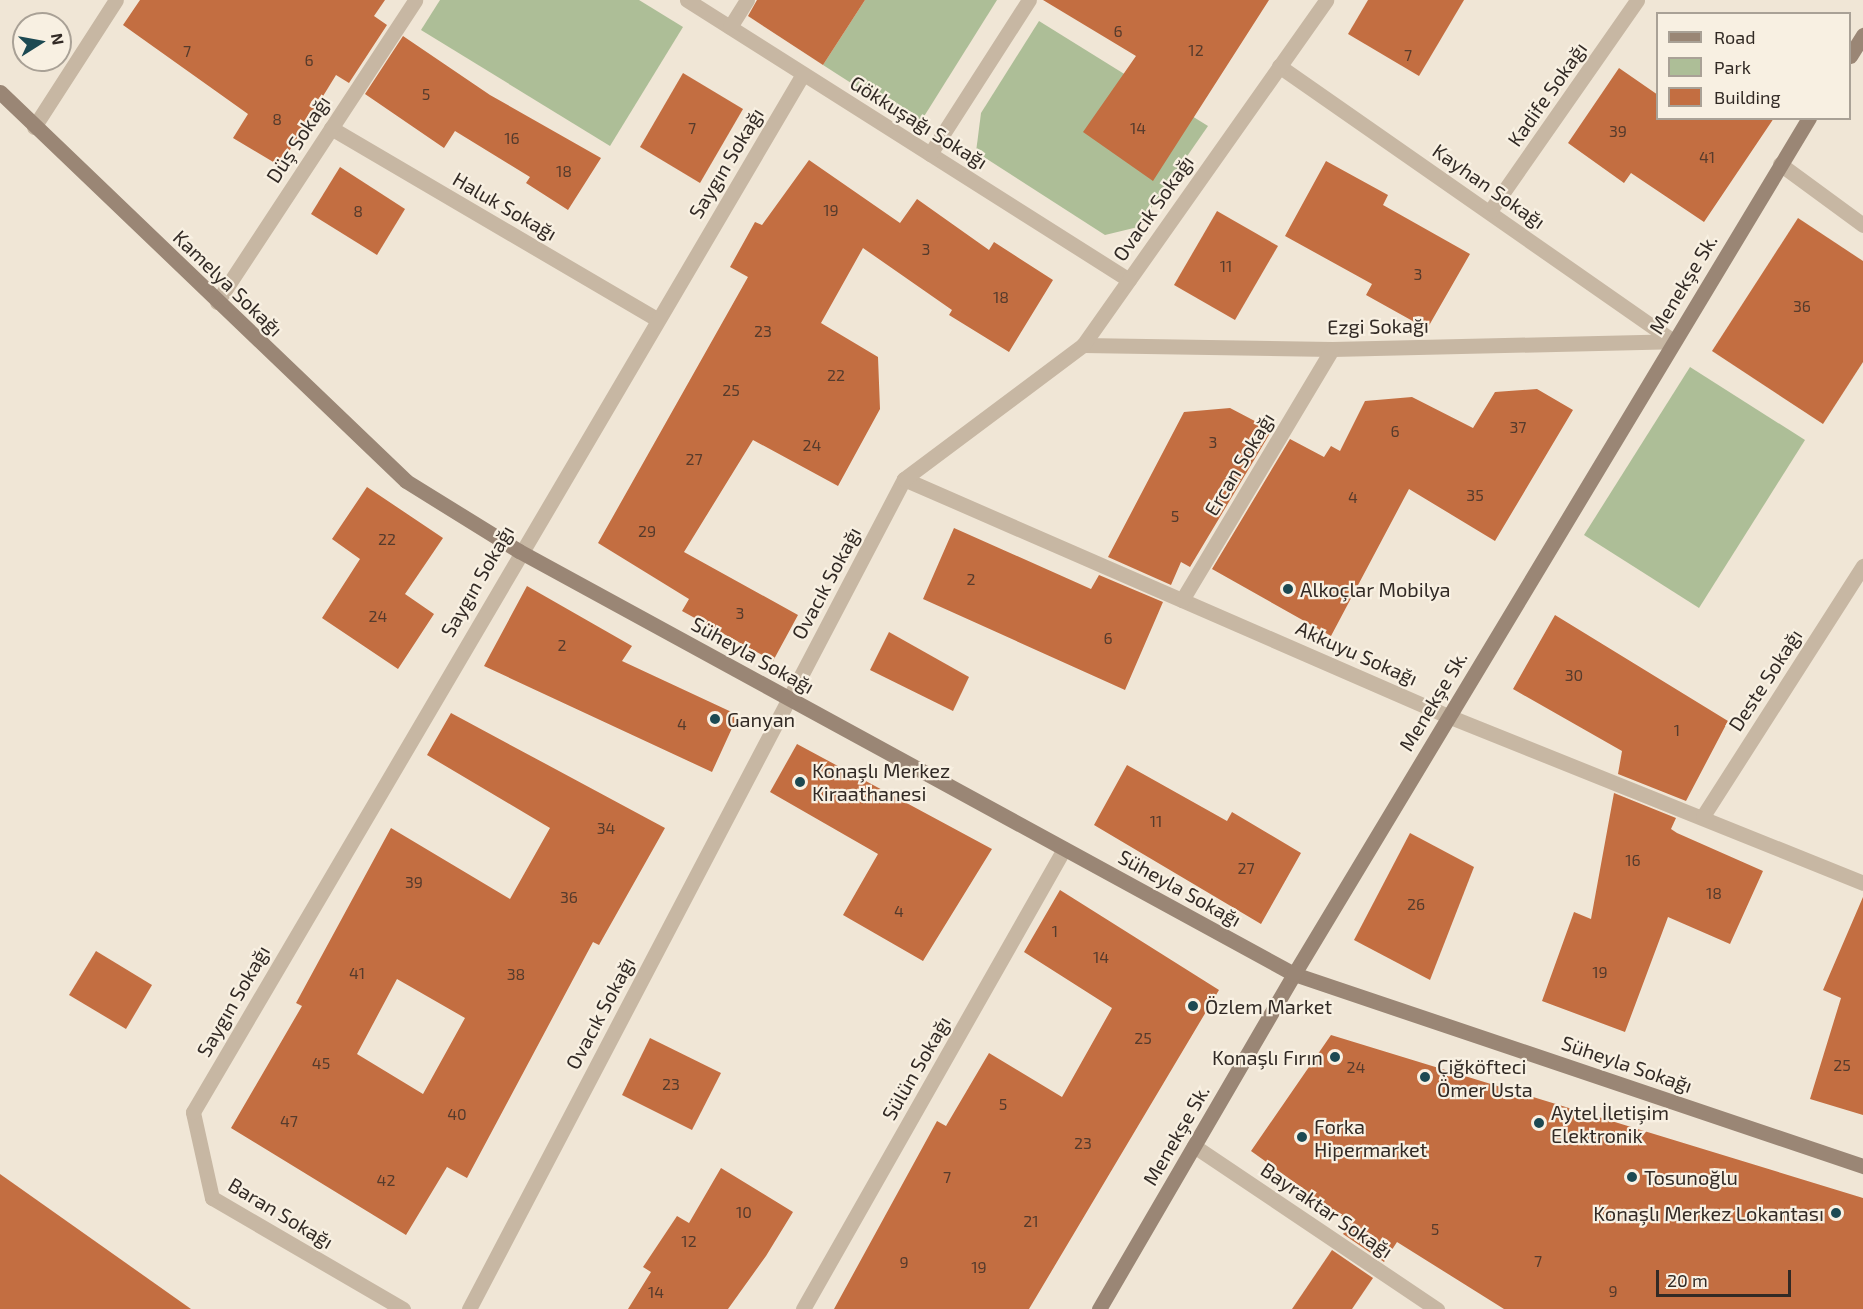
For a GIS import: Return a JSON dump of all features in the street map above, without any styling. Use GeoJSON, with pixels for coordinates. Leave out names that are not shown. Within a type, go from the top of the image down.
{"type":"FeatureCollection","features":[{"type":"Feature","properties":{"kind":"street"},"geometry":{"type":"LineString","coordinates":[[34,127],[116,0]]}},
{"type":"Feature","properties":{"kind":"street","name":"Düş Sokağı"},"geometry":{"type":"LineString","coordinates":[[217,302],[415,0]]}},
{"type":"Feature","properties":{"kind":"street","name":"Gökkuşağı Sokağı"},"geometry":{"type":"LineString","coordinates":[[687,0],[1129,280]]}},
{"type":"Feature","properties":{"kind":"street"},"geometry":{"type":"LineString","coordinates":[[730,27],[747,0]]}},
{"type":"Feature","properties":{"kind":"street"},"geometry":{"type":"LineString","coordinates":[[930,154],[1029,0]]}},
{"type":"Feature","properties":{"kind":"street","name":"Ovacık Sokağı"},"geometry":{"type":"LineString","coordinates":[[469,1309],[904,479],[1083,345],[1326,0]]}},
{"type":"Feature","properties":{"kind":"street","name":"Kadife Sokağı"},"geometry":{"type":"LineString","coordinates":[[1490,211],[1637,0]]}},
{"type":"Feature","properties":{"kind":"street"},"geometry":{"type":"LineString","coordinates":[[1851,54],[1863,35]]}},
{"type":"Feature","properties":{"kind":"street","name":"Kayhan Sokağı"},"geometry":{"type":"LineString","coordinates":[[1279,66],[1674,341]]}},
{"type":"Feature","properties":{"kind":"street","name":"Saygın Sokağı"},"geometry":{"type":"LineString","coordinates":[[193,1112],[519,551],[803,74]]}},
{"type":"Feature","properties":{"kind":"street","name":"Kamelya Sokağı"},"geometry":{"type":"LineString","coordinates":[[0,92],[406,481],[519,551]]}},
{"type":"Feature","properties":{"kind":"street","name":"Menekşe Sk."},"geometry":{"type":"LineString","coordinates":[[1099,1309],[1293,974],[1779,164],[1808,120]]}},
{"type":"Feature","properties":{"kind":"street","name":"Haluk Sokağı"},"geometry":{"type":"LineString","coordinates":[[331,128],[657,320]]}},
{"type":"Feature","properties":{"kind":"street"},"geometry":{"type":"LineString","coordinates":[[1779,164],[1863,225]]}},
{"type":"Feature","properties":{"kind":"street","name":"Ezgi Sokağı"},"geometry":{"type":"LineString","coordinates":[[1083,345],[1332,349],[1674,341]]}},
{"type":"Feature","properties":{"kind":"street","name":"Ercan Sokağı"},"geometry":{"type":"LineString","coordinates":[[1182,600],[1332,349]]}},
{"type":"Feature","properties":{"kind":"street","name":"Akkuyu Sokağı"},"geometry":{"type":"LineString","coordinates":[[904,479],[1448,716],[1703,816],[1863,883]]}},
{"type":"Feature","properties":{"kind":"street","name":"Süheyla Sokağı"},"geometry":{"type":"LineString","coordinates":[[519,551],[1293,974],[1863,1166]]}},
{"type":"Feature","properties":{"kind":"street","name":"Deste Sokağı"},"geometry":{"type":"LineString","coordinates":[[1703,816],[1863,566]]}},
{"type":"Feature","properties":{"kind":"street","name":"Sülün Sokağı"},"geometry":{"type":"LineString","coordinates":[[803,1309],[1064,849]]}},
{"type":"Feature","properties":{"kind":"street","name":"Baran Sokağı"},"geometry":{"type":"LineString","coordinates":[[193,1112],[212,1198],[403,1309]]}},
{"type":"Feature","properties":{"kind":"street","name":"Bayraktar Sokağı"},"geometry":{"type":"LineString","coordinates":[[1194,1146],[1437,1309]]}},
{"type":"Feature","properties":{"kind":"green space"},"geometry":{"type":"Polygon","coordinates":[[[440,0],[639,0],[683,27],[610,146],[421,30],[440,0]]]}},
{"type":"Feature","properties":{"kind":"green space"},"geometry":{"type":"Polygon","coordinates":[[[865,0],[997,0],[918,126],[823,65],[865,0]]]}},
{"type":"Feature","properties":{"kind":"green space"},"geometry":{"type":"Polygon","coordinates":[[[1039,21],[1208,126],[1138,227],[1105,235],[976,152],[981,113],[1039,21]]]}},
{"type":"Feature","properties":{"kind":"green space"},"geometry":{"type":"Polygon","coordinates":[[[1690,367],[1805,440],[1699,608],[1584,535],[1690,367]]]}},
{"type":"Feature","properties":{"kind":"building"},"geometry":{"type":"Polygon","coordinates":[[[140,0],[385,0],[374,16],[387,25],[349,83],[336,75],[280,166],[233,138],[248,114],[123,25],[140,0]]]}},
{"type":"Feature","properties":{"kind":"building"},"geometry":{"type":"Polygon","coordinates":[[[757,0],[865,0],[823,65],[748,16],[757,0]]]}},
{"type":"Feature","properties":{"kind":"building"},"geometry":{"type":"Polygon","coordinates":[[[1043,0],[1269,0],[1153,181],[1083,132],[1136,56],[1043,0]]]}},
{"type":"Feature","properties":{"kind":"building"},"geometry":{"type":"Polygon","coordinates":[[[1368,0],[1464,0],[1419,76],[1348,34],[1368,0]]]}},
{"type":"Feature","properties":{"kind":"building"},"geometry":{"type":"Polygon","coordinates":[[[403,36],[490,95],[601,158],[568,210],[526,183],[530,177],[455,131],[444,148],[365,94],[403,36]]]}},
{"type":"Feature","properties":{"kind":"building"},"geometry":{"type":"Polygon","coordinates":[[[1619,68],[1656,94],[1656,120],[1773,120],[1704,222],[1631,173],[1624,183],[1568,143],[1619,68]]]}},
{"type":"Feature","properties":{"kind":"building"},"geometry":{"type":"Polygon","coordinates":[[[683,73],[743,109],[700,183],[640,147],[683,73]]]}},
{"type":"Feature","properties":{"kind":"building"},"geometry":{"type":"Polygon","coordinates":[[[809,160],[900,223],[917,199],[989,250],[994,242],[1053,280],[1009,352],[949,315],[952,310],[863,248],[821,323],[878,357],[880,409],[838,486],[753,440],[684,552],[798,615],[773,661],[682,611],[689,599],[598,543],[748,277],[730,267],[755,222],[762,225],[809,160]]]}},
{"type":"Feature","properties":{"kind":"building"},"geometry":{"type":"Polygon","coordinates":[[[1326,161],[1388,195],[1383,205],[1470,254],[1427,329],[1366,295],[1372,284],[1285,236],[1326,161]]]}},
{"type":"Feature","properties":{"kind":"building"},"geometry":{"type":"Polygon","coordinates":[[[340,167],[405,209],[377,255],[311,214],[340,167]]]}},
{"type":"Feature","properties":{"kind":"building"},"geometry":{"type":"Polygon","coordinates":[[[1217,211],[1278,246],[1235,320],[1174,285],[1217,211]]]}},
{"type":"Feature","properties":{"kind":"building"},"geometry":{"type":"Polygon","coordinates":[[[1798,218],[1863,261],[1863,362],[1823,424],[1712,351],[1798,218]]]}},
{"type":"Feature","properties":{"kind":"building"},"geometry":{"type":"Polygon","coordinates":[[[1537,389],[1573,410],[1495,541],[1409,489],[1331,636],[1212,569],[1290,439],[1324,457],[1331,446],[1340,451],[1365,401],[1412,397],[1473,428],[1495,392],[1537,389]]]}},
{"type":"Feature","properties":{"kind":"building"},"geometry":{"type":"Polygon","coordinates":[[[1230,408],[1272,430],[1190,567],[1181,562],[1171,585],[1108,557],[1184,412],[1230,408]]]}},
{"type":"Feature","properties":{"kind":"building"},"geometry":{"type":"Polygon","coordinates":[[[367,487],[443,538],[405,594],[434,614],[398,669],[322,618],[360,559],[332,539],[367,487]]]}},
{"type":"Feature","properties":{"kind":"building"},"geometry":{"type":"Polygon","coordinates":[[[954,528],[1091,589],[1099,575],[1163,602],[1125,690],[923,599],[954,528]]]}},
{"type":"Feature","properties":{"kind":"building"},"geometry":{"type":"Polygon","coordinates":[[[527,586],[632,646],[622,661],[738,715],[712,772],[484,666],[527,586]]]}},
{"type":"Feature","properties":{"kind":"building"},"geometry":{"type":"Polygon","coordinates":[[[1555,615],[1728,721],[1686,801],[1618,774],[1622,751],[1513,689],[1555,615]]]}},
{"type":"Feature","properties":{"kind":"building"},"geometry":{"type":"Polygon","coordinates":[[[889,632],[969,677],[953,711],[870,670],[889,632]]]}},
{"type":"Feature","properties":{"kind":"building"},"geometry":{"type":"Polygon","coordinates":[[[451,713],[665,828],[599,945],[593,942],[467,1178],[447,1167],[406,1235],[231,1128],[302,1006],[296,1003],[391,828],[510,899],[550,828],[427,755],[451,713]],[[397,979],[357,1054],[423,1094],[465,1018],[397,979]]]}},
{"type":"Feature","properties":{"kind":"building"},"geometry":{"type":"Polygon","coordinates":[[[797,744],[992,849],[923,961],[843,915],[878,854],[770,792],[797,744]]]}},
{"type":"Feature","properties":{"kind":"building"},"geometry":{"type":"Polygon","coordinates":[[[1127,765],[1227,821],[1232,812],[1301,853],[1261,924],[1094,825],[1127,765]]]}},
{"type":"Feature","properties":{"kind":"building"},"geometry":{"type":"Polygon","coordinates":[[[1614,793],[1676,818],[1671,829],[1677,833],[1763,871],[1730,944],[1668,917],[1625,1032],[1542,1001],[1574,912],[1591,919],[1614,793]]]}},
{"type":"Feature","properties":{"kind":"building"},"geometry":{"type":"Polygon","coordinates":[[[1410,833],[1474,867],[1430,980],[1354,940],[1410,833]]]}},
{"type":"Feature","properties":{"kind":"building"},"geometry":{"type":"Polygon","coordinates":[[[1060,890],[1219,990],[1029,1309],[834,1309],[937,1121],[946,1126],[989,1053],[1062,1097],[1112,1008],[1024,952],[1060,890]]]}},
{"type":"Feature","properties":{"kind":"building"},"geometry":{"type":"Polygon","coordinates":[[[1863,897],[1863,1115],[1810,1099],[1841,998],[1823,990],[1863,897]]]}},
{"type":"Feature","properties":{"kind":"building"},"geometry":{"type":"Polygon","coordinates":[[[96,951],[152,985],[126,1029],[69,995],[96,951]]]}},
{"type":"Feature","properties":{"kind":"building","name":"Tosunoğlu"},"geometry":{"type":"Polygon","coordinates":[[[1331,1035],[1863,1198],[1863,1309],[1504,1309],[1397,1242],[1384,1262],[1343,1234],[1351,1223],[1251,1151],[1331,1035]]]}},
{"type":"Feature","properties":{"kind":"building"},"geometry":{"type":"Polygon","coordinates":[[[650,1038],[721,1073],[692,1130],[622,1095],[650,1038]]]}},
{"type":"Feature","properties":{"kind":"building"},"geometry":{"type":"Polygon","coordinates":[[[721,1168],[793,1212],[766,1256],[728,1309],[628,1309],[651,1272],[643,1267],[677,1216],[689,1223],[721,1168]]]}},
{"type":"Feature","properties":{"kind":"building"},"geometry":{"type":"Polygon","coordinates":[[[0,1174],[191,1309],[0,1309],[0,1174]]]}},
{"type":"Feature","properties":{"kind":"building"},"geometry":{"type":"Polygon","coordinates":[[[1332,1250],[1373,1278],[1352,1309],[1292,1309],[1332,1250]]]}},
{"type":"Feature","properties":{"kind":"place","name":"Alkoçlar Mobilya"},"geometry":{"type":"Point","coordinates":[1288,589]}},
{"type":"Feature","properties":{"kind":"place","name":"Ganyan"},"geometry":{"type":"Point","coordinates":[715,719]}},
{"type":"Feature","properties":{"kind":"place","name":"Konaşlı Merkez Kiraathanesi"},"geometry":{"type":"Point","coordinates":[800,782]}},
{"type":"Feature","properties":{"kind":"place","name":"Özlem Market"},"geometry":{"type":"Point","coordinates":[1193,1006]}},
{"type":"Feature","properties":{"kind":"place","name":"Konaşlı Fırın"},"geometry":{"type":"Point","coordinates":[1335,1057]}},
{"type":"Feature","properties":{"kind":"place","name":"Çiğköfteci Ömer Usta"},"geometry":{"type":"Point","coordinates":[1425,1077]}},
{"type":"Feature","properties":{"kind":"place","name":"Aytel İletişim Elektronik"},"geometry":{"type":"Point","coordinates":[1539,1123]}},
{"type":"Feature","properties":{"kind":"place","name":"Forka Hipermarket"},"geometry":{"type":"Point","coordinates":[1302,1137]}},
{"type":"Feature","properties":{"kind":"place","name":"Tosunoğlu"},"geometry":{"type":"Point","coordinates":[1632,1177]}},
{"type":"Feature","properties":{"kind":"place","name":"Konaşlı Merkez Lokantası"},"geometry":{"type":"Point","coordinates":[1836,1213]}}]}
